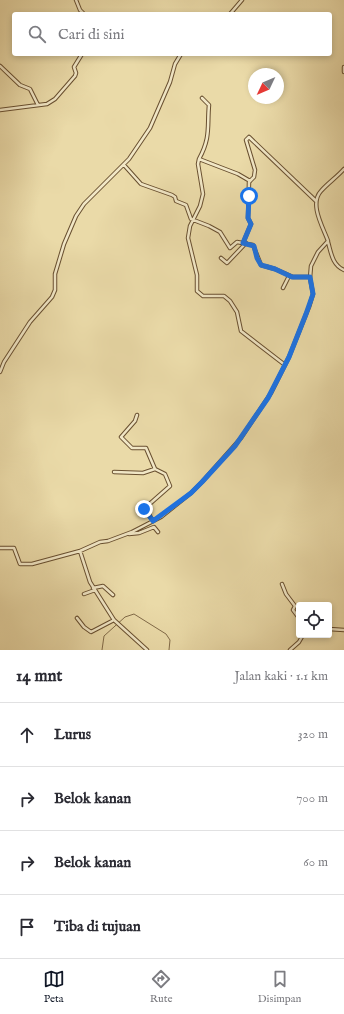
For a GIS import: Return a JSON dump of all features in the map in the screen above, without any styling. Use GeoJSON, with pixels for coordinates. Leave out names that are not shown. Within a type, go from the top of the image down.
{"type":"FeatureCollection","features":[{"type":"Feature","properties":{"kind":"street"},"geometry":{"type":"LineString","coordinates":[[76,0],[82,12]]}},
{"type":"Feature","properties":{"kind":"street"},"geometry":{"type":"LineString","coordinates":[[232,12],[242,0]]}},
{"type":"Feature","properties":{"kind":"street"},"geometry":{"type":"LineString","coordinates":[[0,110],[50,102],[75,76],[76,73],[74,67],[81,56]]}},
{"type":"Feature","properties":{"kind":"street"},"geometry":{"type":"LineString","coordinates":[[0,372],[2,365],[30,322],[52,297],[55,274],[62,248],[76,216],[84,204],[124,165],[153,122],[170,82],[175,64],[180,56]]}},
{"type":"Feature","properties":{"kind":"street"},"geometry":{"type":"LineString","coordinates":[[0,66],[20,85],[30,89],[38,105]]}},
{"type":"Feature","properties":{"kind":"street"},"geometry":{"type":"LineString","coordinates":[[344,66],[344,72]]}},
{"type":"Feature","properties":{"kind":"street"},"geometry":{"type":"LineString","coordinates":[[202,98],[209,104],[210,112],[208,139],[198,164],[203,194],[200,206],[190,226],[188,238],[197,275],[197,291],[203,296],[224,296],[230,301],[237,312],[241,330],[285,365]]}},
{"type":"Feature","properties":{"kind":"street"},"geometry":{"type":"LineString","coordinates":[[221,258],[227,263],[245,243],[251,224],[248,218],[250,181],[254,177],[255,170],[254,163],[246,144],[246,140],[249,137],[316,201]]}},
{"type":"Feature","properties":{"kind":"street"},"geometry":{"type":"LineString","coordinates":[[199,159],[238,174],[250,181]]}},
{"type":"Feature","properties":{"kind":"street"},"geometry":{"type":"LineString","coordinates":[[124,165],[141,184],[172,195],[175,197],[176,201],[186,205],[190,218],[220,232],[230,248],[237,242],[254,246],[257,258],[261,265],[275,269],[290,276],[310,277]]}},
{"type":"Feature","properties":{"kind":"street"},"geometry":{"type":"LineString","coordinates":[[344,169],[319,193],[316,201],[316,208],[328,241],[330,255],[344,270]]}},
{"type":"Feature","properties":{"kind":"street"},"geometry":{"type":"LineString","coordinates":[[0,548],[14,548],[19,561],[24,565],[80,551],[90,546],[126,534],[153,521],[191,493],[235,446],[268,398],[285,365],[303,323],[313,294],[310,270],[313,261],[328,241]]}},
{"type":"Feature","properties":{"kind":"street"},"geometry":{"type":"LineString","coordinates":[[283,288],[290,276]]}},
{"type":"Feature","properties":{"kind":"street"},"geometry":{"type":"LineString","coordinates":[[137,415],[135,421],[121,437],[132,448],[146,448],[155,469],[165,474],[170,486],[145,508],[153,521]]}},
{"type":"Feature","properties":{"kind":"street"},"geometry":{"type":"LineString","coordinates":[[114,472],[143,473],[155,469]]}},
{"type":"Feature","properties":{"kind":"street"},"geometry":{"type":"LineString","coordinates":[[126,534],[139,533],[154,527],[158,532]]}},
{"type":"Feature","properties":{"kind":"street"},"geometry":{"type":"LineString","coordinates":[[80,551],[94,589],[114,620],[147,650]]}},
{"type":"Feature","properties":{"kind":"street"},"geometry":{"type":"LineString","coordinates":[[282,584],[286,594],[295,606],[293,610],[296,614]]}},
{"type":"Feature","properties":{"kind":"street"},"geometry":{"type":"LineString","coordinates":[[84,594],[103,586],[113,595]]}},
{"type":"Feature","properties":{"kind":"street"},"geometry":{"type":"LineString","coordinates":[[77,618],[84,628],[91,632],[114,620]]}},
{"type":"Feature","properties":{"kind":"street"},"geometry":{"type":"LineString","coordinates":[[332,629],[344,630]]}},
{"type":"Feature","properties":{"kind":"street"},"geometry":{"type":"LineString","coordinates":[[290,650],[301,638]]}},
{"type":"Feature","properties":{"kind":"waterway"},"geometry":{"type":"LineString","coordinates":[[102,650],[104,636],[125,617],[134,614],[166,634],[170,640],[169,650]]}},
{"type":"Feature","properties":{"kind":"route"},"geometry":{"type":"LineString","coordinates":[[144,509],[153,521],[161,517],[191,493],[235,446],[271,393],[289,357],[313,294],[310,277],[295,278],[275,269],[261,265],[255,254],[254,246],[243,243],[251,224],[248,218],[249,196]]}}]}
